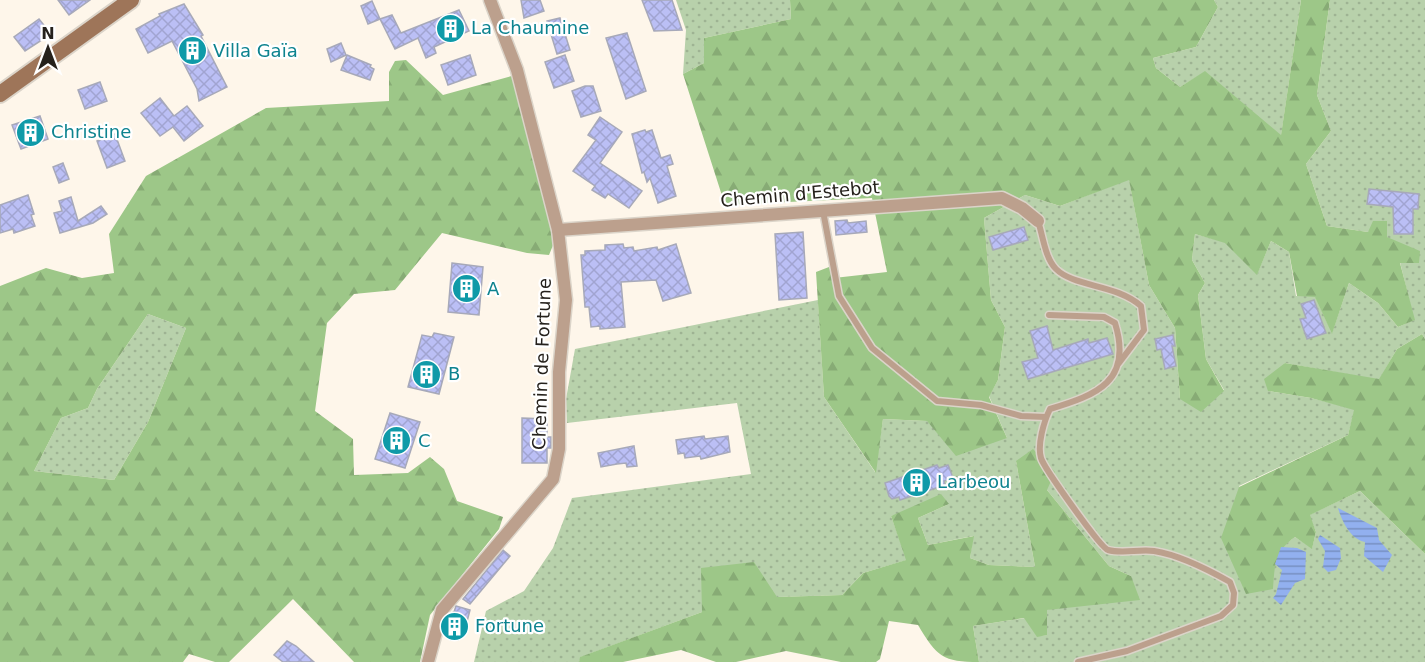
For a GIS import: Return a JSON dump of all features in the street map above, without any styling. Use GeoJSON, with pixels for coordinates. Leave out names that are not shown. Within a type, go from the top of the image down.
{"type":"FeatureCollection","features":[{"type":"Feature","properties":{"kind":"main road"},"geometry":{"type":"LineString","coordinates":[[0,93],[131,0]]}},
{"type":"Feature","properties":{"kind":"street","name":"Chemin de Fortune"},"geometry":{"type":"LineString","coordinates":[[428,662],[442,610],[552,479],[560,432],[559,372],[566,300],[555,208],[517,70],[490,0]]}},
{"type":"Feature","properties":{"kind":"street","name":"Chemin d'Estebot"},"geometry":{"type":"LineString","coordinates":[[558,230],[1002,198],[1022,208],[1038,221]]}},
{"type":"Feature","properties":{"kind":"lane"},"geometry":{"type":"LineString","coordinates":[[823,210],[839,296],[872,348],[937,401],[981,405],[1021,416],[1046,417]]}},
{"type":"Feature","properties":{"kind":"lane"},"geometry":{"type":"LineString","coordinates":[[1038,221],[1055,268],[1069,278],[1100,285],[1131,297],[1141,306],[1144,330],[1119,363],[1104,388],[1079,400],[1050,409],[1046,417],[1041,457],[1095,540],[1107,549],[1155,551],[1185,560],[1230,582],[1234,594],[1233,605],[1221,616],[1127,651],[1078,662]]}},
{"type":"Feature","properties":{"kind":"lane"},"geometry":{"type":"LineString","coordinates":[[1049,315],[1104,317],[1115,323],[1120,338],[1119,363]]}},
{"type":"Feature","properties":{"kind":"green space"},"geometry":{"type":"Polygon","coordinates":[[[676,0],[790,0],[791,19],[704,38],[704,63],[683,74],[686,30],[676,0]]]}},
{"type":"Feature","properties":{"kind":"green space"},"geometry":{"type":"Polygon","coordinates":[[[790,0],[1214,0],[1218,7],[1196,47],[1153,58],[1156,68],[1180,87],[1205,71],[1281,135],[1301,0],[1330,0],[1317,95],[1331,131],[1306,164],[1327,226],[1368,232],[1373,221],[1387,221],[1387,237],[1420,251],[1419,263],[1400,263],[1415,320],[1398,327],[1378,303],[1349,283],[1332,334],[1315,297],[1297,296],[1289,252],[1271,241],[1257,275],[1225,243],[1195,234],[1192,260],[1205,283],[1198,295],[1206,359],[1224,391],[1201,412],[1180,399],[1175,328],[1149,285],[1129,180],[1060,206],[1025,195],[984,218],[991,300],[1005,327],[998,380],[989,397],[1007,438],[956,456],[927,421],[883,419],[876,473],[824,397],[816,272],[829,267],[834,278],[887,272],[872,198],[725,205],[683,74],[704,63],[704,38],[791,19],[790,0]]]}},
{"type":"Feature","properties":{"kind":"green space"},"geometry":{"type":"Polygon","coordinates":[[[1214,0],[1301,0],[1281,136],[1205,72],[1180,87],[1156,68],[1153,58],[1196,47],[1218,7],[1214,0]]]}},
{"type":"Feature","properties":{"kind":"green space"},"geometry":{"type":"Polygon","coordinates":[[[1330,0],[1425,0],[1425,339],[1422,334],[1397,349],[1379,380],[1285,363],[1269,391],[1355,409],[1348,435],[1239,486],[1275,564],[1281,547],[1295,537],[1312,548],[1316,532],[1309,515],[1360,491],[1425,554],[1425,662],[979,662],[973,626],[1025,618],[1037,636],[1047,635],[1047,610],[1131,576],[1109,566],[1047,490],[1016,461],[1035,567],[989,565],[970,558],[973,536],[928,545],[918,518],[949,504],[891,516],[907,560],[863,573],[842,595],[777,597],[702,568],[702,612],[581,657],[579,662],[474,662],[486,611],[524,591],[553,548],[572,498],[751,474],[737,403],[567,423],[566,399],[575,349],[818,300],[824,397],[875,472],[883,419],[927,421],[1007,438],[989,396],[998,380],[1005,327],[991,300],[984,218],[1025,195],[1060,206],[1129,179],[1149,285],[1175,328],[1180,399],[1224,390],[1206,359],[1198,295],[1205,283],[1192,260],[1195,234],[1225,242],[1257,274],[1271,241],[1289,252],[1296,296],[1315,296],[1332,333],[1349,283],[1378,303],[1398,327],[1414,320],[1400,262],[1387,237],[1387,221],[1368,232],[1327,226],[1306,164],[1331,131],[1317,95],[1330,0]]]}},
{"type":"Feature","properties":{"kind":"green space"},"geometry":{"type":"Polygon","coordinates":[[[406,60],[443,95],[515,75],[556,238],[549,255],[527,253],[442,233],[395,290],[354,294],[327,323],[315,411],[353,439],[354,475],[408,473],[430,457],[444,469],[457,501],[503,517],[499,529],[430,615],[420,662],[354,662],[293,599],[229,662],[215,662],[189,654],[183,662],[0,662],[0,286],[46,268],[82,278],[114,273],[109,234],[146,176],[266,108],[389,101],[389,72],[395,61],[406,60]],[[148,314],[97,389],[88,408],[61,418],[34,471],[114,480],[148,422],[186,328],[148,314]]]}},
{"type":"Feature","properties":{"kind":"green space"},"geometry":{"type":"Polygon","coordinates":[[[148,314],[186,328],[148,422],[114,480],[34,471],[61,418],[88,408],[97,389],[148,314]]]}},
{"type":"Feature","properties":{"kind":"green space"},"geometry":{"type":"Polygon","coordinates":[[[1422,334],[1425,339],[1425,554],[1360,491],[1310,515],[1316,532],[1312,549],[1295,537],[1279,554],[1275,566],[1273,589],[1246,594],[1221,538],[1239,487],[1348,435],[1354,410],[1311,398],[1268,391],[1264,379],[1285,363],[1379,379],[1397,349],[1422,334]]]}},
{"type":"Feature","properties":{"kind":"green space"},"geometry":{"type":"Polygon","coordinates":[[[1033,449],[1055,472],[1047,490],[1109,566],[1131,576],[1140,600],[1047,610],[1047,635],[1037,637],[1024,618],[973,626],[979,662],[949,659],[936,651],[918,625],[889,621],[880,659],[876,662],[841,662],[786,651],[736,662],[716,662],[681,650],[623,662],[579,662],[580,657],[702,612],[701,568],[754,562],[777,597],[842,595],[863,573],[906,560],[891,516],[941,494],[949,504],[918,518],[928,545],[974,536],[970,558],[989,565],[1035,567],[1016,461],[1033,449]]]}},
{"type":"Feature","properties":{"kind":"water"},"geometry":{"type":"Polygon","coordinates":[[[1338,508],[1377,528],[1379,540],[1392,555],[1383,572],[1364,556],[1365,542],[1351,533],[1344,524],[1338,508]]]}},
{"type":"Feature","properties":{"kind":"water"},"geometry":{"type":"Polygon","coordinates":[[[1320,535],[1340,548],[1341,558],[1336,570],[1328,572],[1323,567],[1325,551],[1318,539],[1320,535]]]}},
{"type":"Feature","properties":{"kind":"water"},"geometry":{"type":"Polygon","coordinates":[[[1281,547],[1297,548],[1306,552],[1305,579],[1295,583],[1281,605],[1273,598],[1282,570],[1275,564],[1281,547]]]}},
{"type":"Feature","properties":{"kind":"building"},"geometry":{"type":"Polygon","coordinates":[[[58,0],[90,0],[69,15],[58,0]]]}},
{"type":"Feature","properties":{"kind":"building"},"geometry":{"type":"Polygon","coordinates":[[[521,0],[540,0],[544,11],[524,18],[521,0]]]}},
{"type":"Feature","properties":{"kind":"building"},"geometry":{"type":"Polygon","coordinates":[[[642,0],[672,0],[682,30],[654,31],[642,0]]]}},
{"type":"Feature","properties":{"kind":"building"},"geometry":{"type":"Polygon","coordinates":[[[372,1],[380,19],[368,24],[361,6],[372,1]]]}},
{"type":"Feature","properties":{"kind":"building","name":"Villa Gaïa"},"geometry":{"type":"Polygon","coordinates":[[[184,4],[203,35],[201,36],[227,87],[199,101],[197,89],[172,41],[148,53],[136,29],[160,16],[159,14],[184,4]]]}},
{"type":"Feature","properties":{"kind":"building"},"geometry":{"type":"Polygon","coordinates":[[[459,10],[469,31],[434,47],[436,53],[426,58],[418,38],[395,49],[380,19],[392,15],[401,33],[459,10]]]}},
{"type":"Feature","properties":{"kind":"building"},"geometry":{"type":"Polygon","coordinates":[[[560,18],[570,50],[557,54],[547,21],[560,18]]]}},
{"type":"Feature","properties":{"kind":"building"},"geometry":{"type":"Polygon","coordinates":[[[39,19],[51,34],[25,51],[14,37],[39,19]]]}},
{"type":"Feature","properties":{"kind":"building"},"geometry":{"type":"Polygon","coordinates":[[[627,33],[646,91],[626,99],[606,38],[627,33]]]}},
{"type":"Feature","properties":{"kind":"building"},"geometry":{"type":"Polygon","coordinates":[[[341,43],[346,55],[331,62],[327,49],[341,43]]]}},
{"type":"Feature","properties":{"kind":"building"},"geometry":{"type":"Polygon","coordinates":[[[347,55],[371,65],[370,67],[374,69],[370,80],[341,70],[347,55]]]}},
{"type":"Feature","properties":{"kind":"building"},"geometry":{"type":"Polygon","coordinates":[[[470,55],[476,75],[448,85],[441,65],[470,55]]]}},
{"type":"Feature","properties":{"kind":"building"},"geometry":{"type":"Polygon","coordinates":[[[565,55],[574,81],[554,88],[545,62],[565,55]]]}},
{"type":"Feature","properties":{"kind":"building"},"geometry":{"type":"Polygon","coordinates":[[[100,82],[107,101],[85,109],[78,90],[100,82]]]}},
{"type":"Feature","properties":{"kind":"building"},"geometry":{"type":"Polygon","coordinates":[[[585,86],[593,86],[601,111],[581,117],[572,91],[585,86]]]}},
{"type":"Feature","properties":{"kind":"building"},"geometry":{"type":"Polygon","coordinates":[[[160,98],[174,116],[187,106],[203,126],[184,141],[173,127],[160,136],[141,113],[160,98]]]}},
{"type":"Feature","properties":{"kind":"building","name":"Christine"},"geometry":{"type":"Polygon","coordinates":[[[40,116],[48,139],[21,149],[12,125],[40,116]]]}},
{"type":"Feature","properties":{"kind":"building"},"geometry":{"type":"Polygon","coordinates":[[[600,117],[622,132],[600,163],[642,191],[629,208],[608,194],[605,198],[592,190],[595,186],[573,171],[596,140],[588,135],[600,117]]]}},
{"type":"Feature","properties":{"kind":"building"},"geometry":{"type":"Polygon","coordinates":[[[645,130],[646,132],[652,130],[661,158],[670,155],[673,164],[667,166],[676,196],[658,203],[650,178],[647,182],[644,172],[642,173],[632,134],[645,130]]]}},
{"type":"Feature","properties":{"kind":"building"},"geometry":{"type":"Polygon","coordinates":[[[115,134],[125,161],[107,168],[97,141],[115,134]]]}},
{"type":"Feature","properties":{"kind":"building"},"geometry":{"type":"Polygon","coordinates":[[[63,163],[69,179],[59,183],[53,167],[63,163]]]}},
{"type":"Feature","properties":{"kind":"building"},"geometry":{"type":"Polygon","coordinates":[[[1369,189],[1419,194],[1418,209],[1413,209],[1413,234],[1394,234],[1393,207],[1367,204],[1369,189]]]}},
{"type":"Feature","properties":{"kind":"building"},"geometry":{"type":"Polygon","coordinates":[[[28,195],[35,226],[14,233],[13,229],[0,233],[0,205],[28,195]]]}},
{"type":"Feature","properties":{"kind":"building"},"geometry":{"type":"Polygon","coordinates":[[[71,197],[78,221],[101,206],[107,214],[93,223],[60,233],[54,213],[62,211],[59,201],[71,197]]]}},
{"type":"Feature","properties":{"kind":"building"},"geometry":{"type":"Polygon","coordinates":[[[847,220],[848,223],[866,221],[867,232],[836,235],[835,221],[847,220]]]}},
{"type":"Feature","properties":{"kind":"building"},"geometry":{"type":"Polygon","coordinates":[[[1024,227],[1028,240],[993,250],[989,237],[1024,227]]]}},
{"type":"Feature","properties":{"kind":"building"},"geometry":{"type":"Polygon","coordinates":[[[803,232],[807,298],[779,300],[775,234],[803,232]]]}},
{"type":"Feature","properties":{"kind":"building"},"geometry":{"type":"Polygon","coordinates":[[[623,244],[624,248],[633,247],[634,251],[657,247],[658,250],[676,244],[691,293],[663,301],[656,280],[621,282],[625,327],[600,329],[600,326],[591,327],[589,307],[585,307],[581,255],[585,255],[585,251],[605,250],[605,245],[623,244]]]}},
{"type":"Feature","properties":{"kind":"building","name":"A"},"geometry":{"type":"Polygon","coordinates":[[[452,263],[483,267],[479,315],[448,312],[452,263]]]}},
{"type":"Feature","properties":{"kind":"building"},"geometry":{"type":"Polygon","coordinates":[[[1314,300],[1326,333],[1307,339],[1300,319],[1306,318],[1301,304],[1314,300]]]}},
{"type":"Feature","properties":{"kind":"building"},"geometry":{"type":"Polygon","coordinates":[[[1047,326],[1053,350],[1088,339],[1089,343],[1107,338],[1113,354],[1028,379],[1022,362],[1038,358],[1030,331],[1047,326]]]}},
{"type":"Feature","properties":{"kind":"building","name":"B"},"geometry":{"type":"Polygon","coordinates":[[[434,333],[454,337],[439,394],[408,387],[422,335],[432,337],[434,333]]]}},
{"type":"Feature","properties":{"kind":"building"},"geometry":{"type":"Polygon","coordinates":[[[1173,335],[1175,346],[1172,346],[1176,366],[1165,369],[1161,349],[1157,350],[1155,339],[1173,335]]]}},
{"type":"Feature","properties":{"kind":"building","name":"C"},"geometry":{"type":"Polygon","coordinates":[[[390,413],[420,422],[405,468],[375,459],[390,413]]]}},
{"type":"Feature","properties":{"kind":"building"},"geometry":{"type":"Polygon","coordinates":[[[522,418],[547,419],[547,437],[551,437],[551,448],[547,448],[547,463],[522,463],[522,418]]]}},
{"type":"Feature","properties":{"kind":"building"},"geometry":{"type":"Polygon","coordinates":[[[704,436],[705,439],[728,436],[730,452],[701,459],[700,456],[685,458],[684,453],[678,454],[676,440],[704,436]]]}},
{"type":"Feature","properties":{"kind":"building"},"geometry":{"type":"Polygon","coordinates":[[[634,446],[637,466],[627,467],[626,463],[601,467],[598,453],[634,446]]]}},
{"type":"Feature","properties":{"kind":"building","name":"Larbeou"},"geometry":{"type":"Polygon","coordinates":[[[937,465],[939,468],[948,465],[949,467],[953,478],[944,481],[945,485],[900,500],[899,497],[892,499],[889,496],[885,483],[937,465]]]}},
{"type":"Feature","properties":{"kind":"building"},"geometry":{"type":"Polygon","coordinates":[[[503,550],[510,556],[470,604],[463,599],[503,550]]]}},
{"type":"Feature","properties":{"kind":"building","name":"Fortune"},"geometry":{"type":"Polygon","coordinates":[[[456,606],[470,610],[463,637],[444,633],[449,614],[454,612],[456,606]]]}},
{"type":"Feature","properties":{"kind":"building"},"geometry":{"type":"Polygon","coordinates":[[[287,641],[314,662],[283,662],[274,655],[287,641]]]}},
{"type":"Feature","properties":{"kind":"place","name":"La Chaumine"},"geometry":{"type":"Point","coordinates":[450,28]}},
{"type":"Feature","properties":{"kind":"place","name":"Villa Gaïa"},"geometry":{"type":"Point","coordinates":[192,51]}},
{"type":"Feature","properties":{"kind":"place","name":"Christine"},"geometry":{"type":"Point","coordinates":[30,132]}},
{"type":"Feature","properties":{"kind":"place","name":"A"},"geometry":{"type":"Point","coordinates":[466,289]}},
{"type":"Feature","properties":{"kind":"place","name":"B"},"geometry":{"type":"Point","coordinates":[427,374]}},
{"type":"Feature","properties":{"kind":"place","name":"C"},"geometry":{"type":"Point","coordinates":[397,441]}},
{"type":"Feature","properties":{"kind":"place","name":"Larbeou"},"geometry":{"type":"Point","coordinates":[916,482]}},
{"type":"Feature","properties":{"kind":"place","name":"Fortune"},"geometry":{"type":"Point","coordinates":[454,626]}}]}
